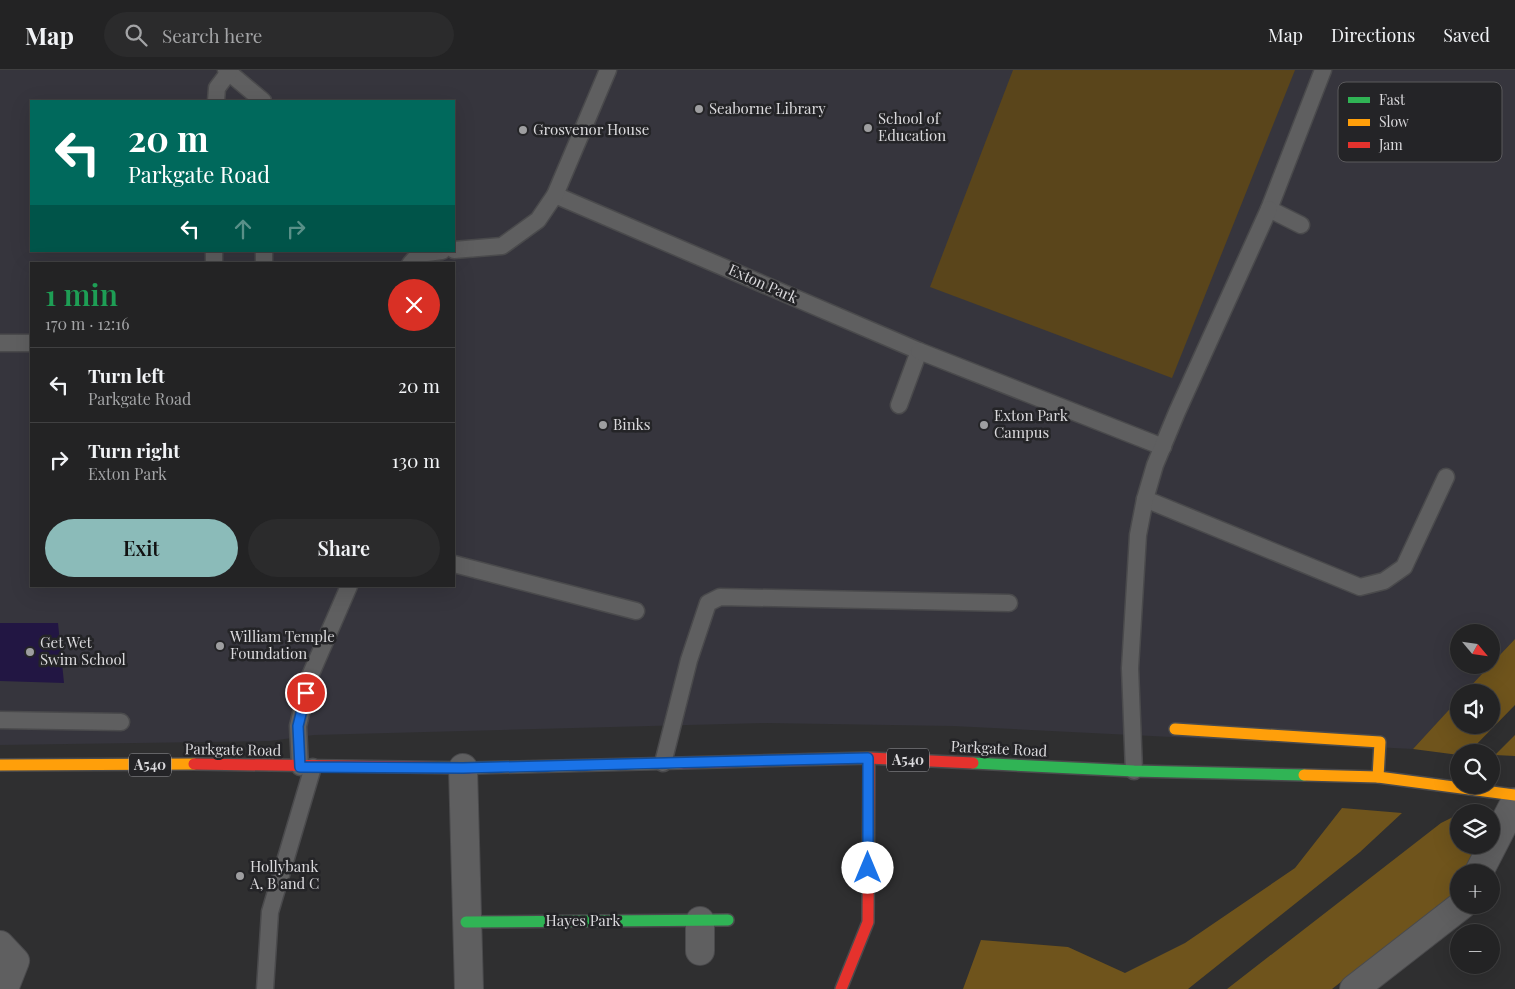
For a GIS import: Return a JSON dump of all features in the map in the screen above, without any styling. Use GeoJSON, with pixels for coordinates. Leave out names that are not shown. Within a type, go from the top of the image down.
{"type":"FeatureCollection","features":[{"type":"Feature","properties":{"kind":"main road"},"geometry":{"type":"LineString","coordinates":[[1175,729],[1380,742],[1378,777]]}},
{"type":"Feature","properties":{"kind":"main road","name":"Parkgate Road"},"geometry":{"type":"LineString","coordinates":[[0,765],[263,764],[306,767],[463,768],[868,758],[1134,771],[1378,777],[1515,795]]}},
{"type":"Feature","properties":{"kind":"main road"},"geometry":{"type":"LineString","coordinates":[[841,989],[868,922],[868,758]]}},
{"type":"Feature","properties":{"kind":"main road","name":"Hayes Park"},"geometry":{"type":"LineString","coordinates":[[466,922],[728,920]]}},
{"type":"Feature","properties":{"kind":"street"},"geometry":{"type":"LineString","coordinates":[[463,768],[469,989]]}},
{"type":"Feature","properties":{"kind":"street"},"geometry":{"type":"LineString","coordinates":[[1483,864],[1515,802]]}},
{"type":"Feature","properties":{"kind":"street"},"geometry":{"type":"LineString","coordinates":[[1354,989],[1450,914]]}},
{"type":"Feature","properties":{"kind":"street"},"geometry":{"type":"LineString","coordinates":[[700,921],[700,952]]}},
{"type":"Feature","properties":{"kind":"street"},"geometry":{"type":"LineString","coordinates":[[0,945],[15,961],[4,989]]}},
{"type":"Feature","properties":{"kind":"lane"},"geometry":{"type":"LineString","coordinates":[[455,250],[502,246],[538,220],[555,195],[608,70]]}},
{"type":"Feature","properties":{"kind":"lane"},"geometry":{"type":"LineString","coordinates":[[1134,771],[1130,668],[1138,535],[1145,499],[1155,465],[1269,209],[1323,70]]}},
{"type":"Feature","properties":{"kind":"lane"},"geometry":{"type":"LineString","coordinates":[[216,100],[216,88],[227,71],[262,100]]}},
{"type":"Feature","properties":{"kind":"lane","name":"Exton Park"},"geometry":{"type":"LineString","coordinates":[[555,195],[919,351],[1163,448]]}},
{"type":"Feature","properties":{"kind":"lane"},"geometry":{"type":"LineString","coordinates":[[1269,209],[1302,225]]}},
{"type":"Feature","properties":{"kind":"lane"},"geometry":{"type":"LineString","coordinates":[[416,256],[437,252]]}},
{"type":"Feature","properties":{"kind":"lane"},"geometry":{"type":"LineString","coordinates":[[0,343],[30,343]]}},
{"type":"Feature","properties":{"kind":"lane"},"geometry":{"type":"LineString","coordinates":[[899,405],[919,351]]}},
{"type":"Feature","properties":{"kind":"lane"},"geometry":{"type":"LineString","coordinates":[[1145,499],[1360,587],[1384,581],[1404,567],[1446,477]]}},
{"type":"Feature","properties":{"kind":"lane"},"geometry":{"type":"LineString","coordinates":[[455,564],[636,611]]}},
{"type":"Feature","properties":{"kind":"lane"},"geometry":{"type":"LineString","coordinates":[[265,989],[270,912],[306,767],[298,726],[310,676],[349,587]]}},
{"type":"Feature","properties":{"kind":"lane"},"geometry":{"type":"LineString","coordinates":[[663,763],[689,660],[708,603],[720,597],[1009,603]]}},
{"type":"Feature","properties":{"kind":"lane"},"geometry":{"type":"LineString","coordinates":[[0,720],[121,722]]}},
{"type":"Feature","properties":{"kind":"shaded area","name":"Exton Park Campus"},"geometry":{"type":"Polygon","coordinates":[[[0,70],[1515,70],[1515,639],[1500,655],[1500,624],[1450,624],[1450,674],[1482,674],[1473,684],[1450,684],[1450,710],[1413,749],[953,726],[766,723],[314,735],[270,741],[0,745],[0,70]]]}},
{"type":"Feature","properties":{"kind":"shaded area"},"geometry":{"type":"Polygon","coordinates":[[[1013,70],[1295,70],[1172,378],[930,287],[1013,70]]]}},
{"type":"Feature","properties":{"kind":"shaded area","name":"Get Wet Swim School"},"geometry":{"type":"Polygon","coordinates":[[[0,623],[58,623],[64,683],[0,681],[0,623]]]}},
{"type":"Feature","properties":{"kind":"shaded area"},"geometry":{"type":"Polygon","coordinates":[[[1515,639],[1515,705],[1500,720],[1500,684],[1473,684],[1482,674],[1500,674],[1500,655],[1515,639]]]}},
{"type":"Feature","properties":{"kind":"shaded area"},"geometry":{"type":"Polygon","coordinates":[[[1450,709],[1450,734],[1487,734],[1477,744],[1450,744],[1450,754],[1413,749],[1450,709]]]}},
{"type":"Feature","properties":{"kind":"shaded area"},"geometry":{"type":"Polygon","coordinates":[[[1515,735],[1515,756],[1500,755],[1500,750],[1515,735]]]}},
{"type":"Feature","properties":{"kind":"shaded area"},"geometry":{"type":"Polygon","coordinates":[[[1342,808],[1402,813],[1360,852],[1188,989],[963,989],[981,940],[1068,947],[1125,973],[1185,943],[1295,868],[1342,808]]]}},
{"type":"Feature","properties":{"kind":"shaded area"},"geometry":{"type":"Polygon","coordinates":[[[1450,818],[1450,854],[1476,854],[1472,864],[1450,864],[1450,897],[1332,989],[1227,989],[1441,823],[1450,818]]]}},
{"type":"Feature","properties":{"kind":"traffic: fast"},"geometry":{"type":"LineString","coordinates":[[973,763],[1134,771],[1304,775]]}},
{"type":"Feature","properties":{"kind":"traffic: fast"},"geometry":{"type":"LineString","coordinates":[[466,922],[728,920]]}},
{"type":"Feature","properties":{"kind":"traffic: slow"},"geometry":{"type":"LineString","coordinates":[[1175,729],[1380,742],[1378,777]]}},
{"type":"Feature","properties":{"kind":"traffic: slow"},"geometry":{"type":"LineString","coordinates":[[472,768],[681,763]]}},
{"type":"Feature","properties":{"kind":"traffic: slow"},"geometry":{"type":"LineString","coordinates":[[0,765],[194,764]]}},
{"type":"Feature","properties":{"kind":"traffic: slow"},"geometry":{"type":"LineString","coordinates":[[1304,775],[1378,777],[1515,795]]}},
{"type":"Feature","properties":{"kind":"traffic: jam"},"geometry":{"type":"LineString","coordinates":[[841,989],[868,922],[869,758]]}},
{"type":"Feature","properties":{"kind":"traffic: jam"},"geometry":{"type":"LineString","coordinates":[[681,763],[869,758],[973,763]]}},
{"type":"Feature","properties":{"kind":"traffic: jam"},"geometry":{"type":"LineString","coordinates":[[194,764],[472,768]]}},
{"type":"Feature","properties":{"kind":"place","name":"Seaborne Library"},"geometry":{"type":"Point","coordinates":[699,109]}},
{"type":"Feature","properties":{"kind":"place","name":"School of Education"},"geometry":{"type":"Point","coordinates":[868,128]}},
{"type":"Feature","properties":{"kind":"place","name":"Grosvenor House"},"geometry":{"type":"Point","coordinates":[523,130]}},
{"type":"Feature","properties":{"kind":"place","name":"Binks"},"geometry":{"type":"Point","coordinates":[603,425]}},
{"type":"Feature","properties":{"kind":"place","name":"Exton Park Campus"},"geometry":{"type":"Point","coordinates":[984,425]}},
{"type":"Feature","properties":{"kind":"place","name":"William Temple Foundation"},"geometry":{"type":"Point","coordinates":[220,646]}},
{"type":"Feature","properties":{"kind":"place","name":"Get Wet Swim School"},"geometry":{"type":"Point","coordinates":[30,652]}},
{"type":"Feature","properties":{"kind":"place","name":"Hollybank A, B and C"},"geometry":{"type":"Point","coordinates":[240,876]}},
{"type":"Feature","properties":{"kind":"route"},"geometry":{"type":"LineString","coordinates":[[306,693],[298,726],[300,767],[463,768],[868,758],[868,868]]}}]}
